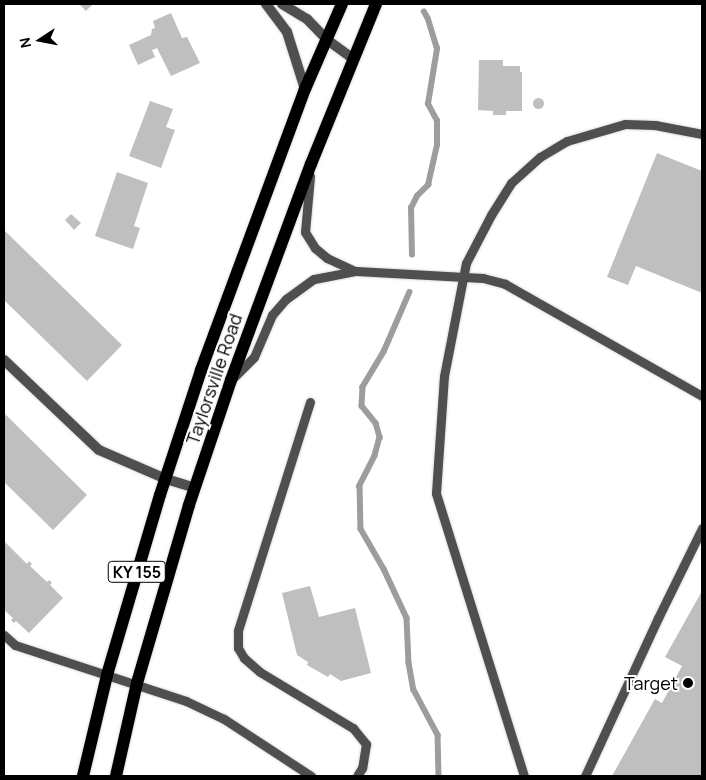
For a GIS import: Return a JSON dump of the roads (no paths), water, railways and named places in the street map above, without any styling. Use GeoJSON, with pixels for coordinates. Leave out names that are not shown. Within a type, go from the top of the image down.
{"type":"FeatureCollection","features":[{"type":"Feature","properties":{"kind":"main road","name":"Taylorsville Road"},"geometry":{"type":"LineString","coordinates":[[83,776],[107,675],[201,370],[305,89],[342,4]]}},
{"type":"Feature","properties":{"kind":"main road","name":"Taylorsville Road"},"geometry":{"type":"LineString","coordinates":[[116,776],[137,683],[195,488],[230,380],[311,164],[376,4]]}},
{"type":"Feature","properties":{"kind":"street"},"geometry":{"type":"LineString","coordinates":[[266,4],[286,32],[305,89]]}},
{"type":"Feature","properties":{"kind":"street"},"geometry":{"type":"LineString","coordinates":[[282,4],[307,19],[326,39],[354,58]]}},
{"type":"Feature","properties":{"kind":"street"},"geometry":{"type":"LineString","coordinates":[[4,360],[99,450],[166,479],[195,488]]}},
{"type":"Feature","properties":{"kind":"lane"},"geometry":{"type":"LineString","coordinates":[[524,776],[436,493],[444,376],[469,257],[510,183],[540,157],[567,141],[625,124],[655,125],[702,134]]}},
{"type":"Feature","properties":{"kind":"lane"},"geometry":{"type":"LineString","coordinates":[[311,164],[305,232],[315,248],[327,258],[356,271]]}},
{"type":"Feature","properties":{"kind":"lane"},"geometry":{"type":"LineString","coordinates":[[230,380],[254,357],[272,315],[286,299],[314,279],[356,271],[464,277],[506,284],[702,396]]}},
{"type":"Feature","properties":{"kind":"lane"},"geometry":{"type":"LineString","coordinates":[[310,402],[238,630],[238,648],[244,658],[260,672],[353,728],[366,744],[362,768],[357,776]]}},
{"type":"Feature","properties":{"kind":"lane"},"geometry":{"type":"LineString","coordinates":[[585,776],[702,528]]}},
{"type":"Feature","properties":{"kind":"lane"},"geometry":{"type":"LineString","coordinates":[[4,635],[15,645],[137,683],[186,701],[224,719],[311,776]]}},
{"type":"Feature","properties":{"kind":"waterway"},"geometry":{"type":"LineString","coordinates":[[412,255],[411,208],[417,196],[428,185],[437,145],[437,121],[428,104],[437,49],[424,12]]}},
{"type":"Feature","properties":{"kind":"waterway"},"geometry":{"type":"LineString","coordinates":[[410,292],[384,352],[363,387],[362,406],[376,423],[380,437],[375,456],[360,486],[361,529],[384,569],[407,618],[409,663],[414,690],[438,735],[439,776]]}},
{"type":"Feature","properties":{"kind":"place","name":"Target"},"geometry":{"type":"Point","coordinates":[688,683]}}]}
